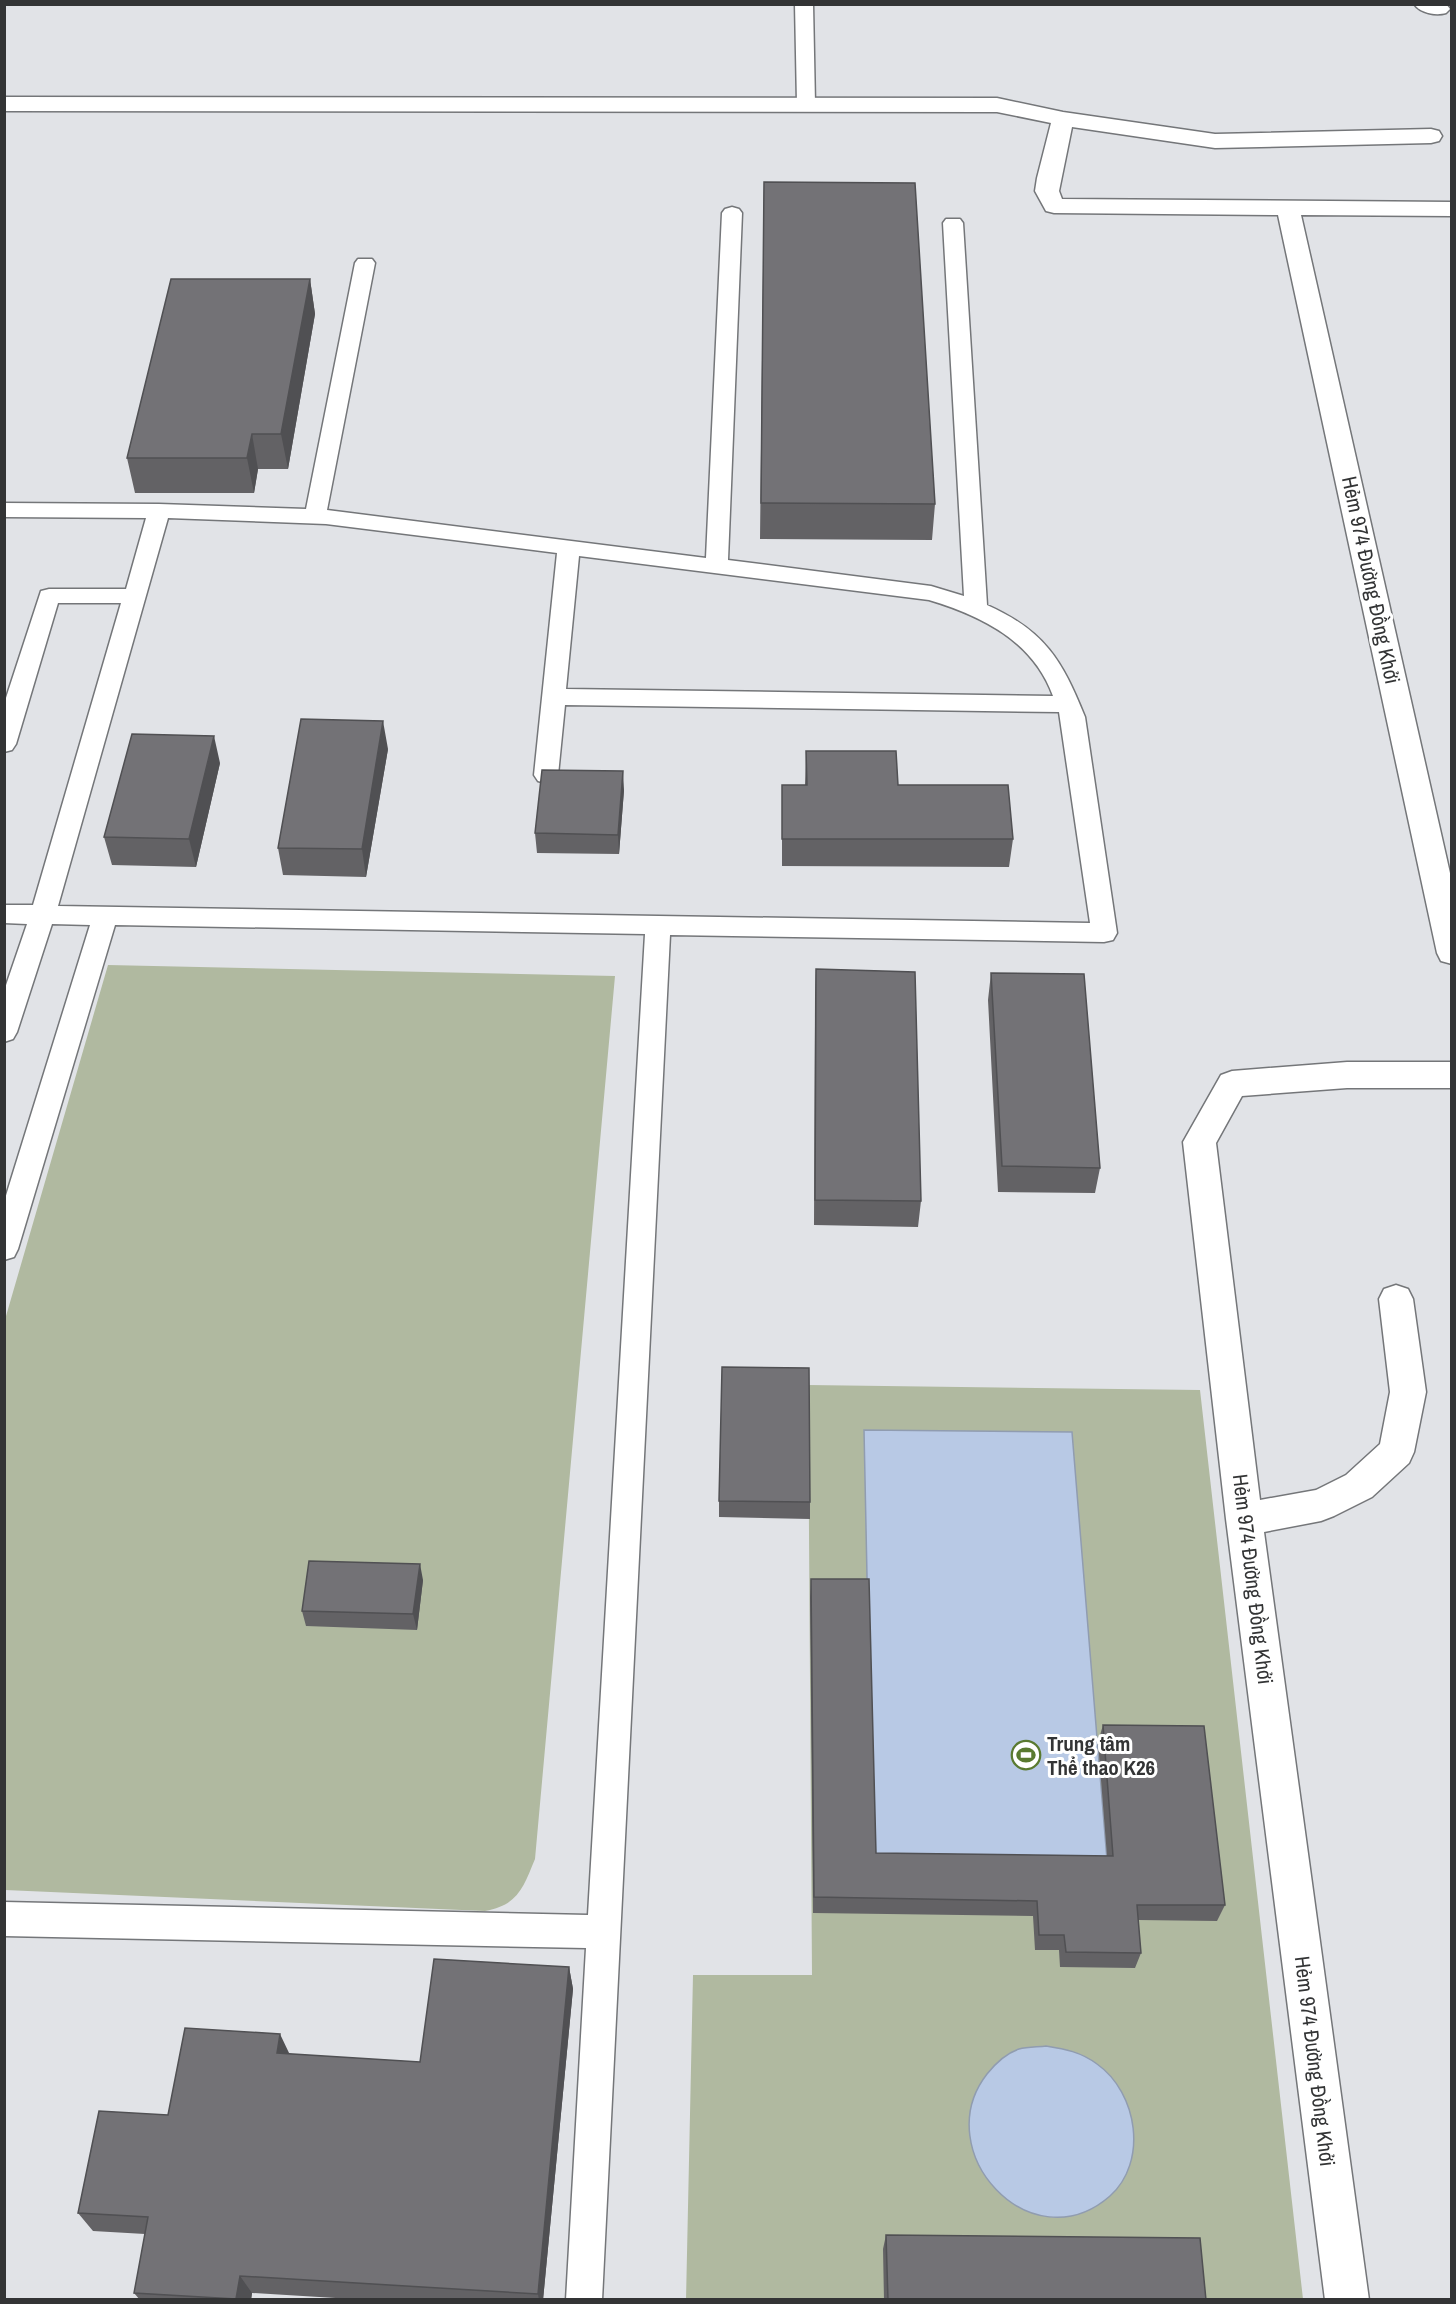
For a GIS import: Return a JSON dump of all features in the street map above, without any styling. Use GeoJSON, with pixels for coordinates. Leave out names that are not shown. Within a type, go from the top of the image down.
{"type":"FeatureCollection","features":[{"type":"Feature","properties":{"kind":"street"},"geometry":{"type":"LineString","coordinates":[[4,104],[996,105],[1062,119],[1215,141],[1431,136]]}},
{"type":"Feature","properties":{"kind":"street"},"geometry":{"type":"LineString","coordinates":[[1062,119],[1048,178],[1047,191],[1054,206],[1452,209]]}},
{"type":"Feature","properties":{"kind":"street","name":"Hẻm 974 Đường Đồng Khởi"},"geometry":{"type":"LineString","coordinates":[[1288,207],[1452,952]]}},
{"type":"Feature","properties":{"kind":"street","name":"Hẻm 974 Đường Đồng Khởi"},"geometry":{"type":"LineString","coordinates":[[1347,2300],[1244,1519],[1199,1142],[1232,1084],[1347,1075],[1452,1075]]}},
{"type":"Feature","properties":{"kind":"street"},"geometry":{"type":"LineString","coordinates":[[1244,1519],[1321,1505],[1359,1486],[1396,1452],[1408,1392],[1396,1299]]}},
{"type":"Feature","properties":{"kind":"lane"},"geometry":{"type":"LineString","coordinates":[[804,4],[806,104]]}},
{"type":"Feature","properties":{"kind":"lane"},"geometry":{"type":"LineString","coordinates":[[717,566],[732,213]]}},
{"type":"Feature","properties":{"kind":"lane"},"geometry":{"type":"LineString","coordinates":[[953,223],[976,609]]}},
{"type":"Feature","properties":{"kind":"lane"},"geometry":{"type":"LineString","coordinates":[[315,516],[365,263]]}},
{"type":"Feature","properties":{"kind":"lane"},"geometry":{"type":"LineString","coordinates":[[4,510],[159,511],[315,516],[931,593],[976,609],[1010,626],[1033,645],[1051,666],[1068,704],[1073,717],[1104,933],[4,914]]}},
{"type":"Feature","properties":{"kind":"lane"},"geometry":{"type":"LineString","coordinates":[[4,1032],[42,915],[159,511]]}},
{"type":"Feature","properties":{"kind":"lane"},"geometry":{"type":"LineString","coordinates":[[546,775],[569,547]]}},
{"type":"Feature","properties":{"kind":"lane"},"geometry":{"type":"LineString","coordinates":[[4,744],[49,596],[135,597]]}},
{"type":"Feature","properties":{"kind":"lane"},"geometry":{"type":"LineString","coordinates":[[554,697],[1068,704]]}},
{"type":"Feature","properties":{"kind":"lane"},"geometry":{"type":"LineString","coordinates":[[4,1249],[106,915]]}},
{"type":"Feature","properties":{"kind":"lane"},"geometry":{"type":"LineString","coordinates":[[584,2300],[658,925]]}},
{"type":"Feature","properties":{"kind":"lane"},"geometry":{"type":"LineString","coordinates":[[4,1919],[604,1932]]}},
{"type":"Feature","properties":{"kind":"green space"},"geometry":{"type":"Polygon","coordinates":[[[108,965],[615,976],[535,1859],[518,1894],[512,1900],[496,1908],[485,1911],[5,1890],[4,1323],[108,965]]]}},
{"type":"Feature","properties":{"kind":"green space","name":"Trung tâm Thể thao K26"},"geometry":{"type":"Polygon","coordinates":[[[808,1385],[1200,1390],[1303,2299],[686,2300],[693,1975],[812,1975],[808,1385]]]}},
{"type":"Feature","properties":{"kind":"water"},"geometry":{"type":"Polygon","coordinates":[[[864,1430],[1072,1432],[1108,1872],[873,1869],[864,1430]]]}},
{"type":"Feature","properties":{"kind":"water"},"geometry":{"type":"Polygon","coordinates":[[[1046,2046],[1079,2054],[1097,2064],[1111,2077],[1122,2092],[1133,2128],[1130,2165],[1122,2182],[1110,2196],[1080,2214],[1049,2217],[1021,2208],[996,2190],[979,2165],[970,2135],[972,2104],[990,2070],[1002,2059],[1022,2048],[1046,2046]]]}},
{"type":"Feature","properties":{"kind":"building"},"geometry":{"type":"Polygon","coordinates":[[[764,182],[915,183],[935,504],[761,503],[764,182]]]}},
{"type":"Feature","properties":{"kind":"building"},"geometry":{"type":"Polygon","coordinates":[[[171,279],[310,279],[281,434],[252,434],[247,458],[127,458],[171,279]]]}},
{"type":"Feature","properties":{"kind":"building"},"geometry":{"type":"Polygon","coordinates":[[[301,719],[383,721],[362,849],[278,848],[301,719]]]}},
{"type":"Feature","properties":{"kind":"building"},"geometry":{"type":"Polygon","coordinates":[[[132,734],[214,736],[189,839],[104,837],[132,734]]]}},
{"type":"Feature","properties":{"kind":"building"},"geometry":{"type":"Polygon","coordinates":[[[806,751],[896,751],[898,785],[1008,785],[1013,839],[782,839],[782,785],[807,785],[806,751]]]}},
{"type":"Feature","properties":{"kind":"building"},"geometry":{"type":"Polygon","coordinates":[[[542,770],[623,771],[618,835],[535,833],[542,770]]]}},
{"type":"Feature","properties":{"kind":"building"},"geometry":{"type":"Polygon","coordinates":[[[816,969],[915,972],[921,1201],[815,1200],[816,969]]]}},
{"type":"Feature","properties":{"kind":"building"},"geometry":{"type":"Polygon","coordinates":[[[991,973],[1084,974],[1100,1168],[1002,1166],[991,973]]]}},
{"type":"Feature","properties":{"kind":"building"},"geometry":{"type":"Polygon","coordinates":[[[722,1367],[809,1368],[810,1502],[719,1501],[722,1367]]]}},
{"type":"Feature","properties":{"kind":"building"},"geometry":{"type":"Polygon","coordinates":[[[309,1561],[420,1564],[413,1614],[302,1611],[309,1561]]]}},
{"type":"Feature","properties":{"kind":"building"},"geometry":{"type":"Polygon","coordinates":[[[811,1579],[869,1579],[876,1853],[1113,1856],[1103,1725],[1204,1726],[1225,1905],[1137,1905],[1141,1953],[1066,1952],[1064,1935],[1039,1935],[1037,1901],[814,1897],[811,1579]]]}},
{"type":"Feature","properties":{"kind":"building"},"geometry":{"type":"Polygon","coordinates":[[[434,1959],[569,1967],[538,2294],[240,2276],[236,2299],[134,2293],[148,2217],[78,2213],[99,2111],[168,2115],[185,2028],[280,2034],[277,2053],[420,2062],[434,1959]]]}},
{"type":"Feature","properties":{"kind":"building"},"geometry":{"type":"Polygon","coordinates":[[[886,2235],[1200,2238],[1206,2300],[888,2300],[886,2235]]]}},
{"type":"Feature","properties":{"kind":"place","name":"Trung tâm Thể thao K26"},"geometry":{"type":"Point","coordinates":[1026,1755]}}]}
